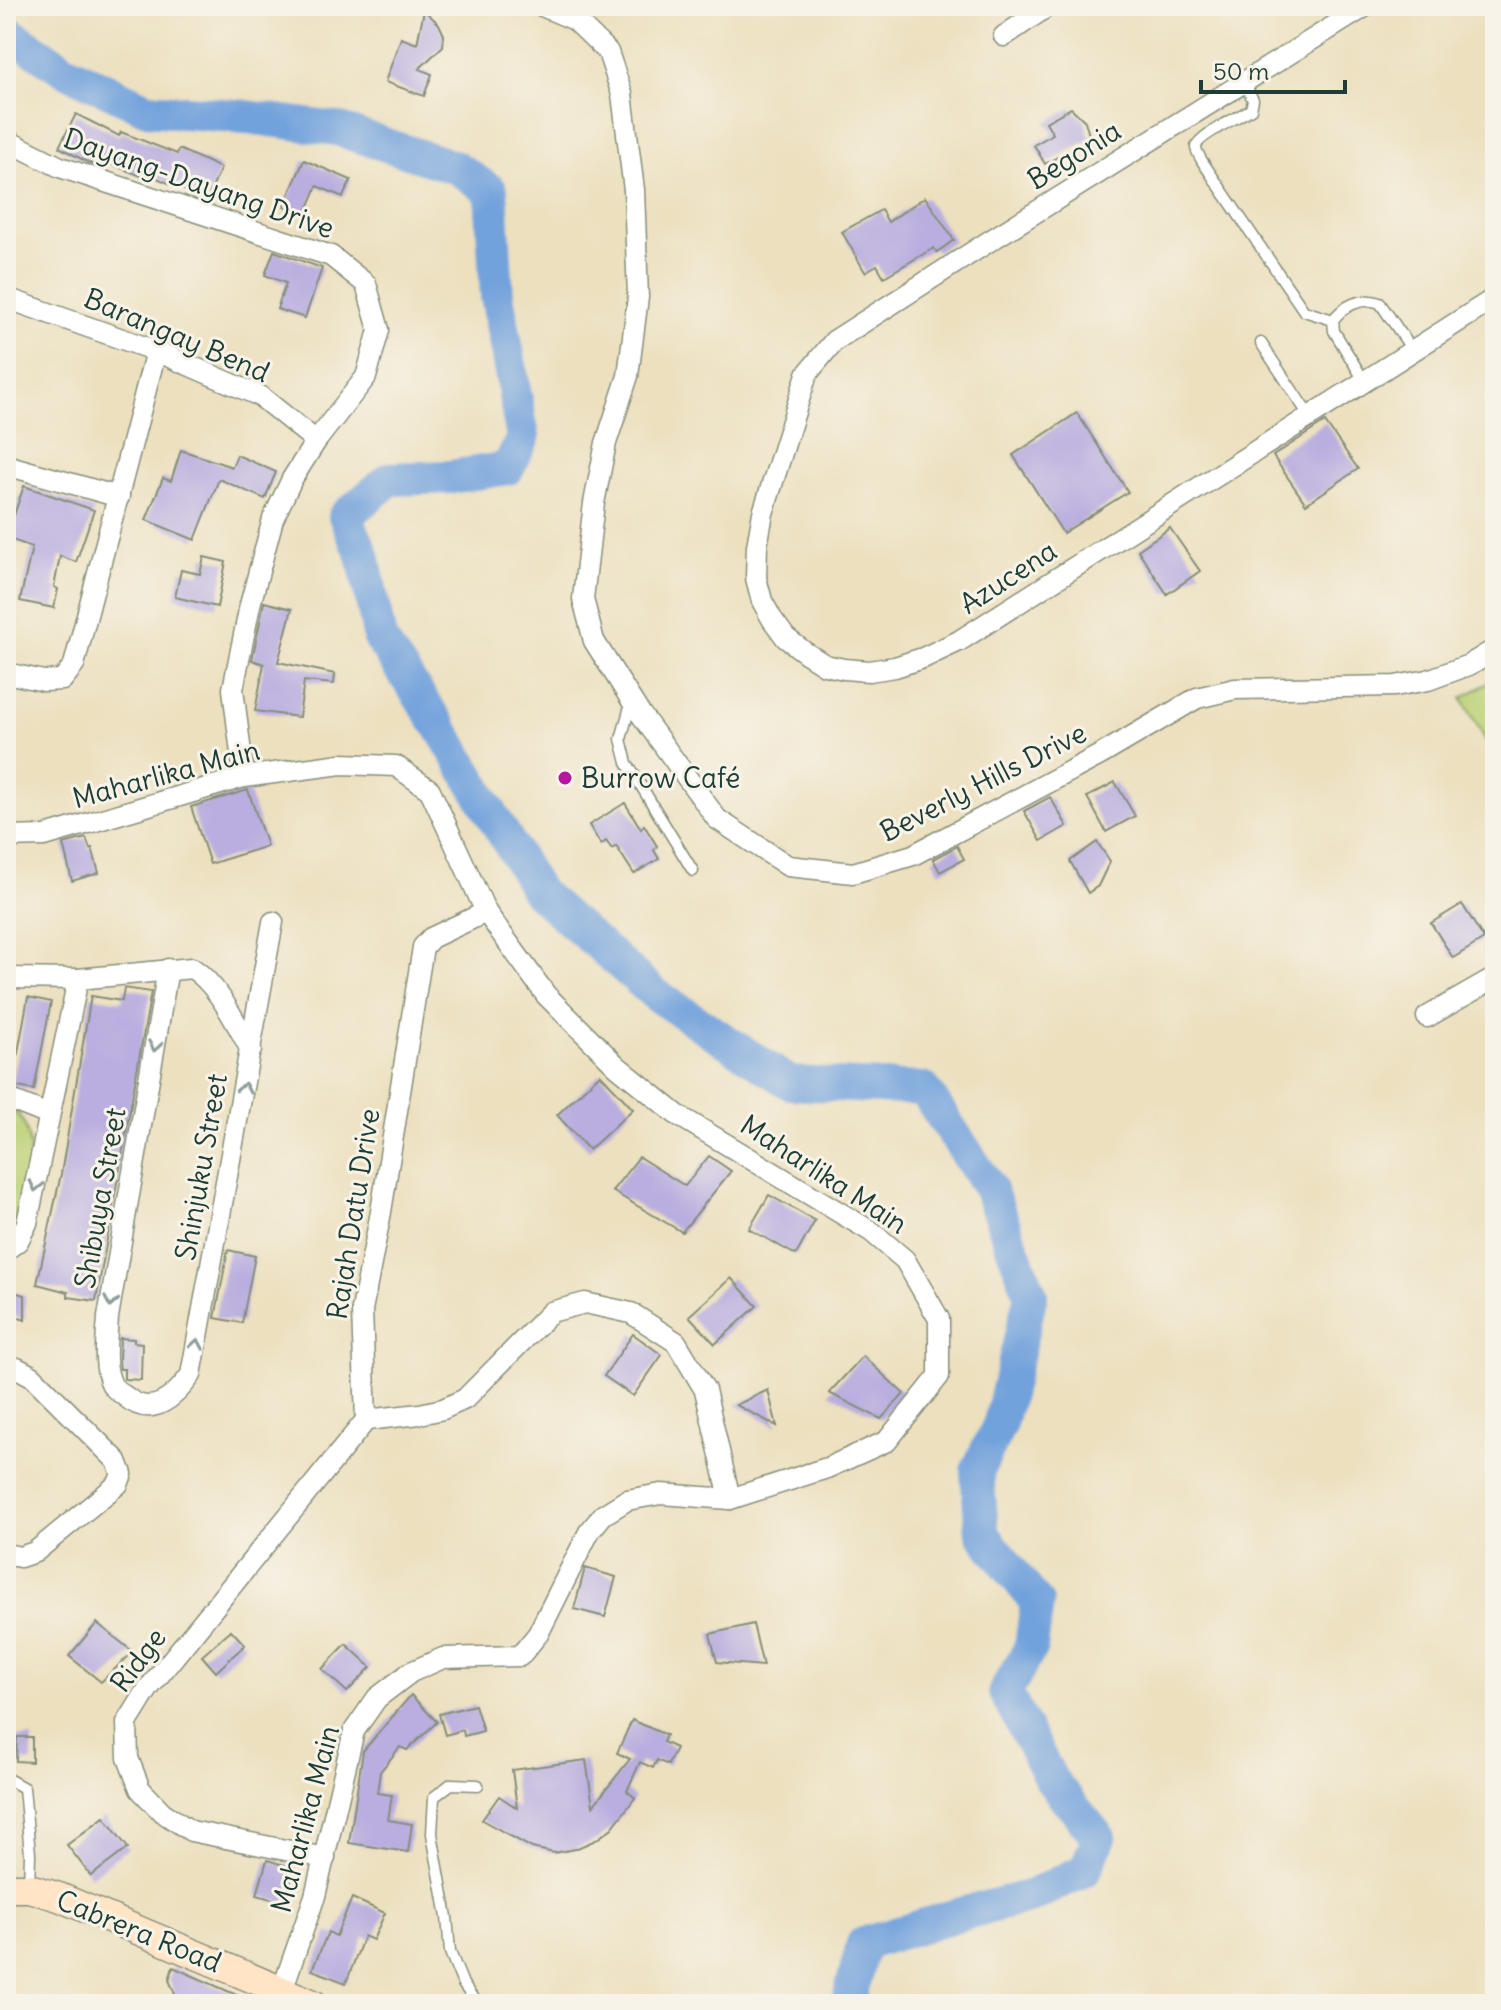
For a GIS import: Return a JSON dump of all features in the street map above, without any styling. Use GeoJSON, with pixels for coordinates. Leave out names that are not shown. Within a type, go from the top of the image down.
{"type":"FeatureCollection","features":[{"type":"Feature","properties":{"kind":"main road","name":"Cabrera Road"},"geometry":{"type":"LineString","coordinates":[[17,1888],[59,1897],[313,2004]]}},
{"type":"Feature","properties":{"kind":"street","name":"Beverly Hills Drive"},"geometry":{"type":"LineString","coordinates":[[542,6],[575,20],[608,52],[622,94],[634,190],[638,297],[628,376],[606,443],[594,503],[583,599],[594,641],[632,701],[717,819],[788,866],[853,873],[913,855],[1102,754],[1197,698],[1235,689],[1395,686],[1428,680],[1469,665],[1495,649]]}},
{"type":"Feature","properties":{"kind":"street"},"geometry":{"type":"LineString","coordinates":[[1004,36],[1048,6]]}},
{"type":"Feature","properties":{"kind":"street","name":"Begonia"},"geometry":{"type":"LineString","coordinates":[[818,358],[834,341],[1366,6]]}},
{"type":"Feature","properties":{"kind":"street","name":"Dayang-Dayang Drive"},"geometry":{"type":"LineString","coordinates":[[6,140],[60,167],[331,256],[366,284],[379,330],[366,377],[316,441],[292,479],[273,519],[250,605],[233,689],[244,777]]}},
{"type":"Feature","properties":{"kind":"street","name":"Barangay Bend"},"geometry":{"type":"LineString","coordinates":[[6,298],[156,351],[260,396],[316,441]]}},
{"type":"Feature","properties":{"kind":"street","name":"Azucena"},"geometry":{"type":"LineString","coordinates":[[818,358],[807,374],[763,513],[757,546],[756,578],[762,601],[786,638],[825,665],[869,671],[923,658],[959,641],[1495,298]]}},
{"type":"Feature","properties":{"kind":"street"},"geometry":{"type":"LineString","coordinates":[[6,673],[44,681],[62,680],[74,665],[156,351]]}},
{"type":"Feature","properties":{"kind":"street"},"geometry":{"type":"LineString","coordinates":[[6,465],[119,497]]}},
{"type":"Feature","properties":{"kind":"street","name":"Maharlika Main"},"geometry":{"type":"LineString","coordinates":[[6,837],[45,836],[244,777],[341,764],[396,766],[430,790],[486,912],[546,995],[617,1066],[676,1114],[872,1232],[905,1260],[939,1319],[939,1376],[887,1441],[827,1468],[730,1499],[661,1494],[627,1500],[603,1515],[589,1532],[538,1634],[520,1656],[443,1658],[411,1672],[377,1698],[354,1731],[315,1896],[282,1990]]}},
{"type":"Feature","properties":{"kind":"street","name":"Rajah Datu Drive"},"geometry":{"type":"LineString","coordinates":[[366,1420],[362,1310],[381,1212],[423,947],[431,938],[486,912]]}},
{"type":"Feature","properties":{"kind":"street","name":"Shinjuku Street"},"geometry":{"type":"LineString","coordinates":[[157,1405],[178,1393],[191,1375],[273,922]]}},
{"type":"Feature","properties":{"kind":"street"},"geometry":{"type":"LineString","coordinates":[[6,978],[78,979],[192,968],[203,975],[251,1050]]}},
{"type":"Feature","properties":{"kind":"street","name":"Shibuya Street"},"geometry":{"type":"LineString","coordinates":[[157,1405],[135,1405],[112,1386],[106,1355],[108,1317],[168,969]]}},
{"type":"Feature","properties":{"kind":"street"},"geometry":{"type":"LineString","coordinates":[[1427,1017],[1495,978]]}},
{"type":"Feature","properties":{"kind":"street"},"geometry":{"type":"LineString","coordinates":[[6,1250],[18,1241],[27,1223],[78,979]]}},
{"type":"Feature","properties":{"kind":"street"},"geometry":{"type":"LineString","coordinates":[[6,1098],[49,1115]]}},
{"type":"Feature","properties":{"kind":"street"},"geometry":{"type":"LineString","coordinates":[[366,1420],[420,1414],[443,1409],[465,1399],[551,1312],[585,1303],[631,1313],[676,1342],[705,1390],[730,1499]]}},
{"type":"Feature","properties":{"kind":"street"},"geometry":{"type":"LineString","coordinates":[[6,1368],[17,1368],[32,1376],[117,1461],[122,1474],[118,1484],[35,1552],[20,1557],[6,1554]]}},
{"type":"Feature","properties":{"kind":"street","name":"Ridge"},"geometry":{"type":"LineString","coordinates":[[325,1858],[191,1831],[162,1812],[140,1789],[128,1758],[127,1723],[148,1689],[366,1420]]}},
{"type":"Feature","properties":{"kind":"lane"},"geometry":{"type":"LineString","coordinates":[[1244,82],[1253,100],[1251,109],[1206,135],[1198,141],[1196,148],[1304,311],[1333,320]]}},
{"type":"Feature","properties":{"kind":"lane"},"geometry":{"type":"LineString","coordinates":[[1365,382],[1334,331],[1333,320],[1337,314],[1361,300],[1371,299],[1380,303],[1413,351]]}},
{"type":"Feature","properties":{"kind":"lane"},"geometry":{"type":"LineString","coordinates":[[1261,343],[1310,417]]}},
{"type":"Feature","properties":{"kind":"lane"},"geometry":{"type":"LineString","coordinates":[[632,701],[621,739],[627,763],[693,871]]}},
{"type":"Feature","properties":{"kind":"lane"},"geometry":{"type":"LineString","coordinates":[[6,1778],[24,1788],[30,1854],[17,1888]]}},
{"type":"Feature","properties":{"kind":"lane"},"geometry":{"type":"LineString","coordinates":[[477,2004],[463,1984],[450,1952],[432,1834],[434,1797],[451,1784],[478,1785]]}},
{"type":"Feature","properties":{"kind":"green space"},"geometry":{"type":"Polygon","coordinates":[[[1495,679],[1495,757],[1462,698],[1495,679]]]}},
{"type":"Feature","properties":{"kind":"green space"},"geometry":{"type":"Polygon","coordinates":[[[6,1107],[19,1116],[30,1147],[21,1207],[6,1235],[6,1107]]]}},
{"type":"Feature","properties":{"kind":"building"},"geometry":{"type":"Polygon","coordinates":[[[424,10],[439,24],[444,35],[443,46],[419,69],[432,74],[424,96],[385,82],[401,38],[417,44],[424,10]]]}},
{"type":"Feature","properties":{"kind":"building"},"geometry":{"type":"Polygon","coordinates":[[[1071,108],[1085,121],[1090,139],[1045,164],[1034,145],[1053,134],[1046,122],[1071,108]]]}},
{"type":"Feature","properties":{"kind":"building"},"geometry":{"type":"Polygon","coordinates":[[[76,114],[119,136],[121,132],[177,154],[179,149],[221,168],[207,200],[148,174],[146,178],[96,158],[93,164],[89,163],[59,147],[76,114]]]}},
{"type":"Feature","properties":{"kind":"building"},"geometry":{"type":"Polygon","coordinates":[[[304,160],[351,180],[343,197],[317,186],[305,215],[284,206],[304,160]]]}},
{"type":"Feature","properties":{"kind":"building"},"geometry":{"type":"Polygon","coordinates":[[[925,197],[954,240],[937,252],[934,248],[884,277],[877,265],[865,272],[842,232],[881,210],[888,222],[925,197]]]}},
{"type":"Feature","properties":{"kind":"building"},"geometry":{"type":"Polygon","coordinates":[[[274,251],[322,268],[305,318],[277,309],[286,283],[265,275],[274,251]]]}},
{"type":"Feature","properties":{"kind":"building"},"geometry":{"type":"Polygon","coordinates":[[[1077,413],[1128,492],[1063,533],[1013,455],[1077,413]]]}},
{"type":"Feature","properties":{"kind":"building"},"geometry":{"type":"Polygon","coordinates":[[[1325,422],[1358,469],[1306,504],[1273,456],[1325,422]]]}},
{"type":"Feature","properties":{"kind":"building"},"geometry":{"type":"Polygon","coordinates":[[[181,450],[232,467],[237,455],[276,472],[265,499],[219,479],[195,540],[146,520],[163,478],[171,481],[181,450]]]}},
{"type":"Feature","properties":{"kind":"building"},"geometry":{"type":"Polygon","coordinates":[[[24,486],[94,510],[76,562],[60,556],[54,587],[58,589],[54,608],[20,601],[32,547],[6,538],[24,486]]]}},
{"type":"Feature","properties":{"kind":"building"},"geometry":{"type":"Polygon","coordinates":[[[1170,528],[1200,571],[1167,594],[1138,550],[1170,528]]]}},
{"type":"Feature","properties":{"kind":"building"},"geometry":{"type":"Polygon","coordinates":[[[204,557],[226,562],[217,607],[175,597],[181,570],[200,574],[204,557]]]}},
{"type":"Feature","properties":{"kind":"building"},"geometry":{"type":"Polygon","coordinates":[[[264,602],[292,609],[278,662],[335,674],[334,684],[304,681],[299,717],[255,711],[264,664],[252,660],[264,602]]]}},
{"type":"Feature","properties":{"kind":"building"},"geometry":{"type":"Polygon","coordinates":[[[1115,782],[1135,816],[1106,832],[1087,797],[1115,782]]]}},
{"type":"Feature","properties":{"kind":"building"},"geometry":{"type":"Polygon","coordinates":[[[248,790],[267,846],[210,864],[191,807],[248,790]]]}},
{"type":"Feature","properties":{"kind":"building"},"geometry":{"type":"Polygon","coordinates":[[[1050,797],[1067,826],[1041,841],[1024,811],[1050,797]]]}},
{"type":"Feature","properties":{"kind":"building"},"geometry":{"type":"Polygon","coordinates":[[[625,803],[641,829],[644,825],[657,846],[654,850],[659,859],[634,874],[616,846],[612,849],[606,841],[601,845],[589,825],[625,803]]]}},
{"type":"Feature","properties":{"kind":"building"},"geometry":{"type":"Polygon","coordinates":[[[86,838],[99,873],[72,881],[63,844],[86,838]]]}},
{"type":"Feature","properties":{"kind":"building"},"geometry":{"type":"Polygon","coordinates":[[[1097,842],[1110,861],[1098,886],[1088,893],[1070,861],[1097,842]]]}},
{"type":"Feature","properties":{"kind":"building"},"geometry":{"type":"Polygon","coordinates":[[[957,846],[964,859],[940,872],[933,859],[957,846]]]}},
{"type":"Feature","properties":{"kind":"building"},"geometry":{"type":"Polygon","coordinates":[[[1462,904],[1484,939],[1453,958],[1431,923],[1462,904]]]}},
{"type":"Feature","properties":{"kind":"building"},"geometry":{"type":"Polygon","coordinates":[[[124,988],[151,992],[96,1301],[68,1297],[68,1292],[37,1284],[61,1174],[91,996],[122,1001],[124,988]]]}},
{"type":"Feature","properties":{"kind":"building"},"geometry":{"type":"Polygon","coordinates":[[[28,997],[51,1002],[34,1090],[12,1086],[28,997]]]}},
{"type":"Feature","properties":{"kind":"building"},"geometry":{"type":"Polygon","coordinates":[[[600,1074],[633,1109],[589,1150],[557,1115],[600,1074]]]}},
{"type":"Feature","properties":{"kind":"building"},"geometry":{"type":"Polygon","coordinates":[[[709,1156],[731,1171],[682,1232],[612,1191],[639,1157],[685,1186],[709,1156]]]}},
{"type":"Feature","properties":{"kind":"building"},"geometry":{"type":"Polygon","coordinates":[[[769,1195],[815,1221],[796,1255],[749,1229],[769,1195]]]}},
{"type":"Feature","properties":{"kind":"building"},"geometry":{"type":"Polygon","coordinates":[[[228,1250],[255,1256],[242,1323],[215,1318],[228,1250]]]}},
{"type":"Feature","properties":{"kind":"building"},"geometry":{"type":"Polygon","coordinates":[[[731,1278],[757,1306],[715,1344],[689,1316],[731,1278]]]}},
{"type":"Feature","properties":{"kind":"building"},"geometry":{"type":"Polygon","coordinates":[[[6,1290],[25,1295],[25,1320],[6,1313],[6,1290]]]}},
{"type":"Feature","properties":{"kind":"building"},"geometry":{"type":"Polygon","coordinates":[[[633,1334],[662,1355],[633,1396],[604,1376],[633,1334]]]}},
{"type":"Feature","properties":{"kind":"building"},"geometry":{"type":"Polygon","coordinates":[[[120,1338],[142,1343],[141,1380],[124,1379],[124,1369],[120,1369],[119,1360],[120,1338]]]}},
{"type":"Feature","properties":{"kind":"building"},"geometry":{"type":"Polygon","coordinates":[[[863,1356],[904,1394],[881,1419],[829,1393],[863,1356]]]}},
{"type":"Feature","properties":{"kind":"building"},"geometry":{"type":"Polygon","coordinates":[[[768,1390],[777,1426],[736,1405],[768,1390]]]}},
{"type":"Feature","properties":{"kind":"building"},"geometry":{"type":"Polygon","coordinates":[[[585,1568],[616,1577],[605,1617],[574,1609],[585,1568]]]}},
{"type":"Feature","properties":{"kind":"building"},"geometry":{"type":"Polygon","coordinates":[[[97,1623],[133,1652],[101,1682],[69,1656],[97,1623]]]}},
{"type":"Feature","properties":{"kind":"building"},"geometry":{"type":"Polygon","coordinates":[[[753,1624],[763,1666],[717,1662],[710,1634],[753,1624]]]}},
{"type":"Feature","properties":{"kind":"building"},"geometry":{"type":"Polygon","coordinates":[[[231,1630],[245,1645],[216,1672],[202,1656],[231,1630]]]}},
{"type":"Feature","properties":{"kind":"building"},"geometry":{"type":"Polygon","coordinates":[[[346,1644],[371,1667],[347,1692],[322,1669],[346,1644]]]}},
{"type":"Feature","properties":{"kind":"building"},"geometry":{"type":"Polygon","coordinates":[[[411,1695],[437,1722],[407,1750],[400,1747],[380,1772],[377,1793],[392,1795],[388,1820],[412,1824],[408,1852],[349,1843],[363,1751],[411,1695]]]}},
{"type":"Feature","properties":{"kind":"building"},"geometry":{"type":"Polygon","coordinates":[[[475,1705],[483,1731],[464,1736],[463,1730],[445,1735],[439,1714],[475,1705]]]}},
{"type":"Feature","properties":{"kind":"building"},"geometry":{"type":"Polygon","coordinates":[[[632,1720],[666,1735],[663,1742],[676,1748],[668,1765],[657,1760],[653,1768],[640,1762],[627,1791],[635,1798],[612,1828],[596,1840],[554,1853],[532,1848],[482,1820],[499,1796],[517,1808],[512,1770],[586,1760],[593,1806],[630,1759],[617,1753],[632,1720]]]}},
{"type":"Feature","properties":{"kind":"building"},"geometry":{"type":"Polygon","coordinates":[[[17,1737],[32,1737],[32,1762],[16,1761],[17,1737]]]}},
{"type":"Feature","properties":{"kind":"building"},"geometry":{"type":"Polygon","coordinates":[[[104,1817],[128,1848],[91,1876],[67,1845],[104,1817]]]}},
{"type":"Feature","properties":{"kind":"building"},"geometry":{"type":"Polygon","coordinates":[[[267,1860],[294,1868],[285,1903],[257,1895],[267,1860]]]}},
{"type":"Feature","properties":{"kind":"building"},"geometry":{"type":"Polygon","coordinates":[[[352,1898],[385,1913],[373,1940],[364,1936],[346,1983],[312,1970],[328,1932],[336,1936],[352,1898]]]}},
{"type":"Feature","properties":{"kind":"building"},"geometry":{"type":"Polygon","coordinates":[[[173,1967],[257,2004],[191,2004],[177,1999],[169,1980],[173,1967]]]}},
{"type":"Feature","properties":{"kind":"waterway"},"geometry":{"type":"LineString","coordinates":[[6,31],[63,69],[147,109],[247,117],[337,129],[457,168],[491,191],[497,296],[523,438],[508,468],[450,477],[390,479],[345,516],[363,555],[380,639],[439,725],[538,892],[656,995],[790,1083],[924,1089],[989,1187],[1031,1295],[1000,1423],[977,1471],[982,1533],[1037,1603],[1031,1647],[1005,1692],[1052,1781],[1099,1838],[1085,1870],[1032,1896],[863,1944],[848,2004]]}},
{"type":"Feature","properties":{"kind":"place","name":"Burrow Café"},"geometry":{"type":"Point","coordinates":[565,778]}}]}
